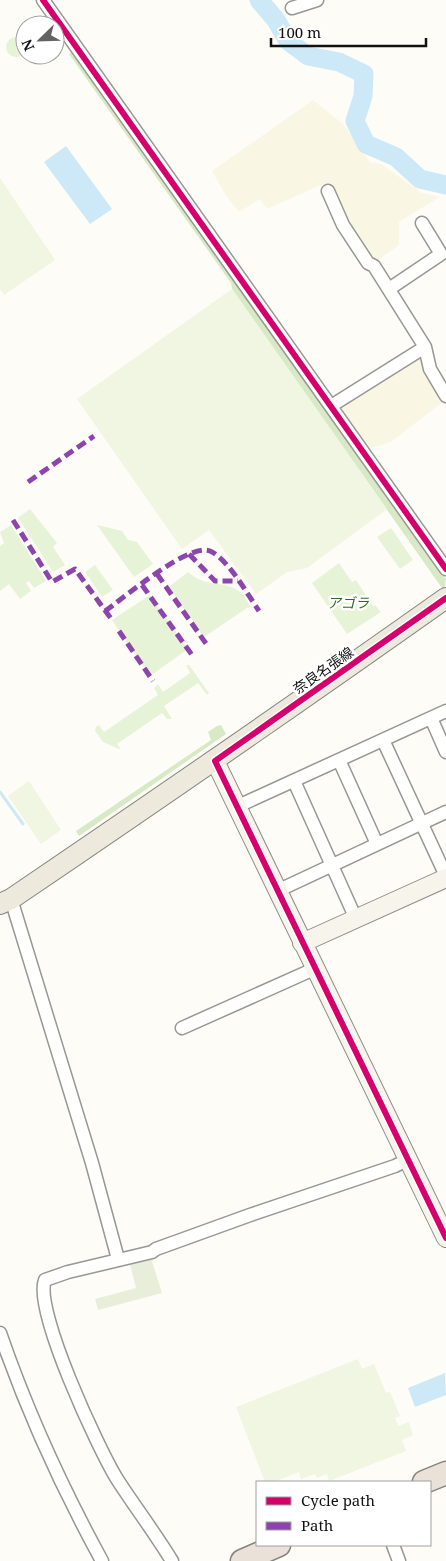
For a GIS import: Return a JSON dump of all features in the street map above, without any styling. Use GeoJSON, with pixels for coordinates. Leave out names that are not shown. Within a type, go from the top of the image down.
{"type":"FeatureCollection","features":[{"type":"Feature","properties":{"kind":"highway"},"geometry":{"type":"LineString","coordinates":[[426,1481],[446,1473]]}},
{"type":"Feature","properties":{"kind":"highway"},"geometry":{"type":"LineString","coordinates":[[242,1561],[278,1546]]}},
{"type":"Feature","properties":{"kind":"main road","name":"奈良名張線"},"geometry":{"type":"LineString","coordinates":[[6,901],[214,761],[446,598]]}},
{"type":"Feature","properties":{"kind":"street"},"geometry":{"type":"LineString","coordinates":[[43,0],[446,569]]}},
{"type":"Feature","properties":{"kind":"street"},"geometry":{"type":"LineString","coordinates":[[292,8],[317,0]]}},
{"type":"Feature","properties":{"kind":"street"},"geometry":{"type":"LineString","coordinates":[[328,191],[343,225],[389,288],[425,348],[430,369],[446,396]]}},
{"type":"Feature","properties":{"kind":"street"},"geometry":{"type":"LineString","coordinates":[[389,288],[441,254],[422,222]]}},
{"type":"Feature","properties":{"kind":"street"},"geometry":{"type":"LineString","coordinates":[[331,406],[425,348]]}},
{"type":"Feature","properties":{"kind":"street"},"geometry":{"type":"LineString","coordinates":[[236,807],[446,711]]}},
{"type":"Feature","properties":{"kind":"street"},"geometry":{"type":"LineString","coordinates":[[431,718],[446,752]]}},
{"type":"Feature","properties":{"kind":"street"},"geometry":{"type":"LineString","coordinates":[[302,943],[446,877],[383,740]]}},
{"type":"Feature","properties":{"kind":"street"},"geometry":{"type":"LineString","coordinates":[[339,760],[377,844]]}},
{"type":"Feature","properties":{"kind":"street"},"geometry":{"type":"LineString","coordinates":[[214,761],[446,1238]]}},
{"type":"Feature","properties":{"kind":"street"},"geometry":{"type":"LineString","coordinates":[[294,781],[356,919]]}},
{"type":"Feature","properties":{"kind":"street"},"geometry":{"type":"LineString","coordinates":[[277,891],[446,812]]}},
{"type":"Feature","properties":{"kind":"street"},"geometry":{"type":"LineString","coordinates":[[6,901],[92,1163],[118,1259]]}},
{"type":"Feature","properties":{"kind":"street"},"geometry":{"type":"LineString","coordinates":[[182,1028],[314,969]]}},
{"type":"Feature","properties":{"kind":"street"},"geometry":{"type":"LineString","coordinates":[[172,1561],[155,1532],[117,1478],[94,1436],[48,1320],[43,1290],[45,1280],[118,1259],[152,1252],[163,1246],[408,1160]]}},
{"type":"Feature","properties":{"kind":"street"},"geometry":{"type":"LineString","coordinates":[[0,1333],[40,1439],[62,1487],[102,1561]]}},
{"type":"Feature","properties":{"kind":"street"},"geometry":{"type":"LineString","coordinates":[[393,1546],[399,1561]]}},
{"type":"Feature","properties":{"kind":"shaded area"},"geometry":{"type":"Polygon","coordinates":[[[313,100],[343,124],[370,162],[381,164],[422,193],[440,197],[399,222],[399,245],[378,260],[372,261],[343,220],[327,186],[319,186],[267,209],[260,199],[239,212],[226,196],[212,171],[313,100]]]}},
{"type":"Feature","properties":{"kind":"shaded area"},"geometry":{"type":"Polygon","coordinates":[[[423,355],[444,401],[391,442],[369,449],[341,410],[350,398],[423,355]]]}},
{"type":"Feature","properties":{"kind":"green space"},"geometry":{"type":"Polygon","coordinates":[[[15,37],[15,57],[9,54],[6,47],[12,38],[15,37]]]}},
{"type":"Feature","properties":{"kind":"green space"},"geometry":{"type":"Polygon","coordinates":[[[75,50],[446,579],[444,591],[232,289],[231,283],[69,54],[75,50]]]}},
{"type":"Feature","properties":{"kind":"green space"},"geometry":{"type":"Polygon","coordinates":[[[0,178],[55,260],[4,295],[0,289],[0,178]]]}},
{"type":"Feature","properties":{"kind":"green space"},"geometry":{"type":"Polygon","coordinates":[[[232,289],[387,509],[307,568],[287,572],[256,594],[209,530],[182,549],[77,399],[232,289]]]}},
{"type":"Feature","properties":{"kind":"green space"},"geometry":{"type":"Polygon","coordinates":[[[30,509],[57,543],[53,547],[65,565],[53,572],[18,518],[30,509]]]}},
{"type":"Feature","properties":{"kind":"green space"},"geometry":{"type":"Polygon","coordinates":[[[11,525],[46,581],[34,588],[29,581],[26,583],[31,591],[20,599],[9,584],[0,591],[0,546],[4,543],[0,532],[11,525]]]}},
{"type":"Feature","properties":{"kind":"green space"},"geometry":{"type":"Polygon","coordinates":[[[97,525],[122,531],[128,540],[137,542],[153,564],[134,577],[97,525]]]}},
{"type":"Feature","properties":{"kind":"green space"},"geometry":{"type":"Polygon","coordinates":[[[391,528],[413,560],[400,569],[377,537],[391,528]]]}},
{"type":"Feature","properties":{"kind":"green space","name":"アゴラ"},"geometry":{"type":"Polygon","coordinates":[[[339,563],[352,582],[356,580],[373,606],[375,605],[381,612],[347,634],[312,583],[339,563]]]}},
{"type":"Feature","properties":{"kind":"green space"},"geometry":{"type":"Polygon","coordinates":[[[95,565],[113,590],[102,597],[85,572],[95,565]]]}},
{"type":"Feature","properties":{"kind":"green space"},"geometry":{"type":"Polygon","coordinates":[[[188,572],[205,582],[230,586],[244,596],[250,606],[204,637],[169,587],[188,572]]]}},
{"type":"Feature","properties":{"kind":"green space"},"geometry":{"type":"Polygon","coordinates":[[[150,595],[188,649],[150,676],[112,620],[150,595]]]}},
{"type":"Feature","properties":{"kind":"green space"},"geometry":{"type":"Polygon","coordinates":[[[186,665],[189,665],[209,693],[207,695],[198,683],[164,706],[172,719],[167,719],[162,713],[117,744],[121,750],[103,742],[95,731],[96,727],[99,725],[104,732],[158,695],[154,688],[158,684],[163,692],[190,673],[186,665]]]}},
{"type":"Feature","properties":{"kind":"green space"},"geometry":{"type":"Polygon","coordinates":[[[221,725],[226,734],[79,836],[76,831],[211,740],[208,732],[221,725]]]}},
{"type":"Feature","properties":{"kind":"green space"},"geometry":{"type":"Polygon","coordinates":[[[29,781],[61,830],[41,844],[8,796],[29,781]]]}},
{"type":"Feature","properties":{"kind":"green space"},"geometry":{"type":"Polygon","coordinates":[[[150,1255],[162,1293],[98,1310],[95,1299],[136,1288],[129,1260],[150,1255]]]}},
{"type":"Feature","properties":{"kind":"green space"},"geometry":{"type":"Polygon","coordinates":[[[358,1359],[362,1369],[374,1364],[386,1393],[390,1392],[400,1416],[395,1418],[398,1426],[409,1422],[413,1435],[402,1440],[406,1451],[329,1481],[327,1474],[317,1478],[315,1474],[301,1479],[299,1472],[276,1481],[265,1481],[236,1407],[358,1359]]]}},
{"type":"Feature","properties":{"kind":"water"},"geometry":{"type":"Polygon","coordinates":[[[66,146],[112,209],[90,224],[44,162],[66,146]]]}},
{"type":"Feature","properties":{"kind":"water"},"geometry":{"type":"Polygon","coordinates":[[[445,1373],[446,1395],[415,1407],[408,1388],[445,1373]]]}},
{"type":"Feature","properties":{"kind":"waterway"},"geometry":{"type":"LineString","coordinates":[[259,0],[276,20],[288,41],[308,56],[339,62],[364,74],[363,96],[355,121],[366,144],[396,157],[420,179],[446,185]]}},
{"type":"Feature","properties":{"kind":"waterway"},"geometry":{"type":"LineString","coordinates":[[0,792],[23,824]]}},
{"type":"Feature","properties":{"kind":"marked path"},"geometry":{"type":"LineString","coordinates":[[28,482],[94,436]]}},
{"type":"Feature","properties":{"kind":"marked path"},"geometry":{"type":"LineString","coordinates":[[13,520],[52,582],[75,569],[112,620]]}},
{"type":"Feature","properties":{"kind":"marked path"},"geometry":{"type":"LineString","coordinates":[[105,611],[157,573],[187,555],[200,550],[210,551],[224,562],[259,611]]}},
{"type":"Feature","properties":{"kind":"marked path"},"geometry":{"type":"LineString","coordinates":[[189,554],[215,581],[238,581]]}},
{"type":"Feature","properties":{"kind":"marked path"},"geometry":{"type":"LineString","coordinates":[[157,574],[207,645]]}},
{"type":"Feature","properties":{"kind":"marked path"},"geometry":{"type":"LineString","coordinates":[[142,585],[192,655]]}},
{"type":"Feature","properties":{"kind":"marked path"},"geometry":{"type":"LineString","coordinates":[[119,631],[153,681]]}},
{"type":"Feature","properties":{"kind":"cycle path"},"geometry":{"type":"LineString","coordinates":[[43,0],[446,569]]}},
{"type":"Feature","properties":{"kind":"cycle path"},"geometry":{"type":"LineString","coordinates":[[446,598],[215,761],[446,1238]]}}]}
